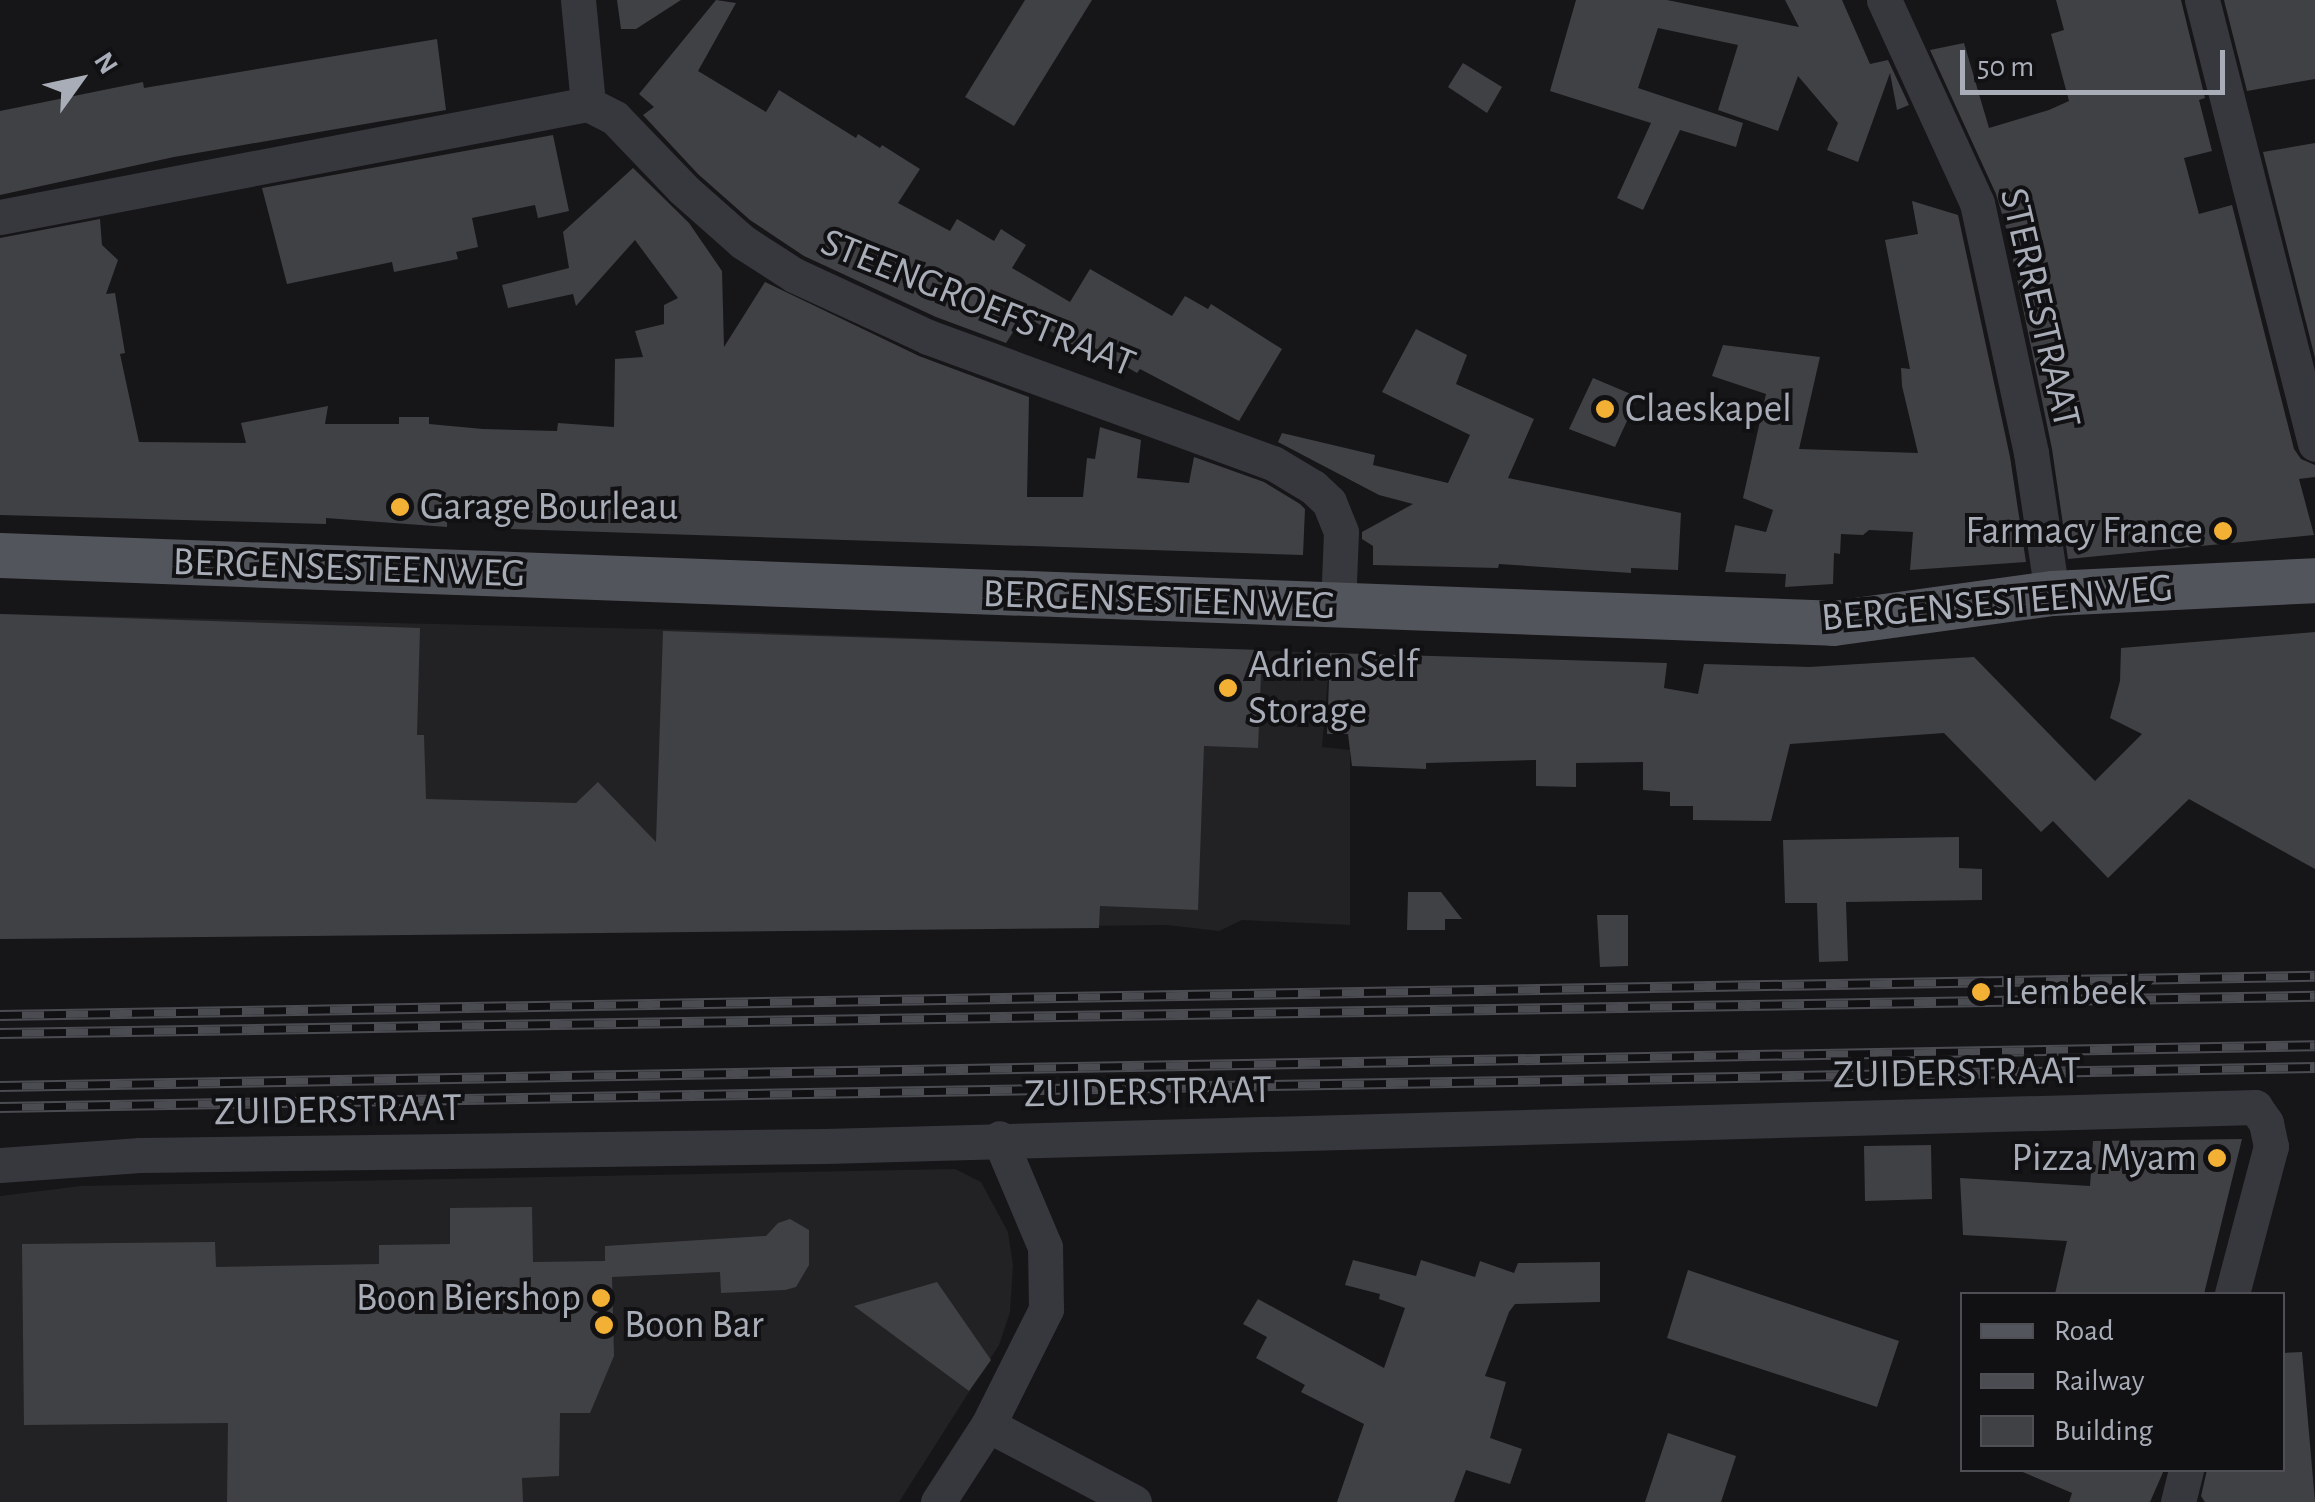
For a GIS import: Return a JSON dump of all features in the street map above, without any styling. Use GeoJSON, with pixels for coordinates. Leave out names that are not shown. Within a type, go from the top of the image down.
{"type":"FeatureCollection","features":[{"type":"Feature","properties":{"kind":"main road","name":"BERGENSESTEENWEG"},"geometry":{"type":"LineString","coordinates":[[0,555],[1834,623],[2052,593],[2315,580]]}},
{"type":"Feature","properties":{"kind":"street"},"geometry":{"type":"LineString","coordinates":[[0,217],[588,104],[578,0]]}},
{"type":"Feature","properties":{"kind":"street","name":"STERRESTRAAT"},"geometry":{"type":"LineString","coordinates":[[1884,0],[1977,202],[2031,453],[2052,593]]}},
{"type":"Feature","properties":{"kind":"street"},"geometry":{"type":"LineString","coordinates":[[2202,0],[2315,444]]}},
{"type":"Feature","properties":{"kind":"street","name":"STEENGROEFSTRAAT"},"geometry":{"type":"LineString","coordinates":[[588,104],[615,118],[683,189],[742,242],[794,275],[928,338],[1274,463],[1313,487],[1329,502],[1341,532],[1338,607]]}},
{"type":"Feature","properties":{"kind":"street","name":"ZUIDERSTRAAT"},"geometry":{"type":"LineString","coordinates":[[0,1165],[140,1155],[825,1146],[999,1138],[2255,1107],[2266,1123],[2271,1146],[2233,1292]]}},
{"type":"Feature","properties":{"kind":"street"},"geometry":{"type":"LineString","coordinates":[[938,1502],[988,1425],[1046,1309],[1045,1247],[999,1138]]}},
{"type":"Feature","properties":{"kind":"street"},"geometry":{"type":"LineString","coordinates":[[988,1425],[1134,1502]]}},
{"type":"Feature","properties":{"kind":"street"},"geometry":{"type":"LineString","coordinates":[[2178,1502],[2186,1472]]}},
{"type":"Feature","properties":{"kind":"shaded area"},"geometry":{"type":"Polygon","coordinates":[[[0,614],[696,630],[1330,653],[1322,747],[1350,750],[1350,925],[1242,920],[1219,931],[1167,925],[0,939],[0,614]]]}},
{"type":"Feature","properties":{"kind":"shaded area"},"geometry":{"type":"Polygon","coordinates":[[[955,1169],[981,1182],[1008,1232],[1013,1265],[1010,1312],[999,1345],[899,1502],[0,1502],[0,1196],[81,1186],[955,1169]]]}},
{"type":"Feature","properties":{"kind":"building"},"geometry":{"type":"Polygon","coordinates":[[[617,0],[681,0],[636,29],[621,29],[617,0]]]}},
{"type":"Feature","properties":{"kind":"building"},"geometry":{"type":"Polygon","coordinates":[[[716,0],[736,3],[698,71],[766,112],[779,90],[856,138],[858,134],[880,148],[882,145],[920,169],[898,203],[950,231],[957,219],[994,241],[1001,229],[1026,245],[1012,268],[1070,302],[1090,269],[1172,316],[1185,296],[1208,309],[1211,304],[1282,349],[1239,421],[1140,369],[1137,373],[1086,343],[1081,350],[1024,315],[1006,343],[936,317],[804,256],[750,220],[698,174],[643,115],[654,107],[639,94],[716,0]]]}},
{"type":"Feature","properties":{"kind":"building"},"geometry":{"type":"Polygon","coordinates":[[[1025,0],[1092,0],[1014,126],[965,97],[1025,0]]]}},
{"type":"Feature","properties":{"kind":"building"},"geometry":{"type":"Polygon","coordinates":[[[1576,0],[1667,0],[1799,27],[1785,0],[1842,0],[1870,64],[1888,60],[1909,105],[1897,110],[1890,73],[1858,162],[1827,150],[1838,123],[1798,76],[1778,131],[1718,110],[1738,45],[1658,28],[1638,88],[1743,123],[1736,147],[1680,130],[1643,210],[1617,198],[1651,123],[1550,91],[1576,0]]]}},
{"type":"Feature","properties":{"kind":"building"},"geometry":{"type":"Polygon","coordinates":[[[2056,0],[2181,0],[2205,98],[2199,100],[2212,151],[2184,158],[2199,214],[2232,205],[2294,449],[2301,459],[2315,465],[2315,477],[2299,479],[2314,535],[2068,559],[2052,449],[2007,231],[1996,194],[1930,50],[1964,43],[1989,128],[2049,110],[2069,101],[2051,34],[2064,30],[2056,0]]]}},
{"type":"Feature","properties":{"kind":"building"},"geometry":{"type":"Polygon","coordinates":[[[2224,0],[2315,0],[2315,79],[2247,91],[2224,0]]]}},
{"type":"Feature","properties":{"kind":"building"},"geometry":{"type":"Polygon","coordinates":[[[437,39],[446,110],[174,157],[0,195],[0,111],[143,82],[144,88],[437,39]]]}},
{"type":"Feature","properties":{"kind":"building"},"geometry":{"type":"Polygon","coordinates":[[[1463,63],[1502,87],[1487,113],[1448,87],[1463,63]]]}},
{"type":"Feature","properties":{"kind":"building"},"geometry":{"type":"Polygon","coordinates":[[[553,135],[569,211],[538,218],[535,205],[472,218],[478,247],[456,252],[458,259],[394,272],[392,262],[287,284],[262,188],[553,135]]]}},
{"type":"Feature","properties":{"kind":"building"},"geometry":{"type":"Polygon","coordinates":[[[2315,143],[2315,358],[2263,152],[2315,143]]]}},
{"type":"Feature","properties":{"kind":"building"},"geometry":{"type":"Polygon","coordinates":[[[633,168],[689,223],[722,271],[724,347],[765,282],[919,356],[1029,397],[1027,497],[1083,497],[1087,458],[1095,459],[1100,427],[1141,440],[1137,478],[1189,483],[1194,457],[1264,482],[1300,504],[1305,509],[1303,555],[511,529],[512,500],[448,498],[447,527],[326,518],[326,524],[0,515],[0,238],[100,219],[102,245],[118,260],[106,294],[115,293],[125,353],[120,354],[139,442],[246,443],[241,423],[328,406],[325,424],[399,424],[399,417],[429,417],[429,424],[483,429],[557,431],[558,423],[614,427],[615,359],[643,357],[635,331],[664,324],[664,305],[678,298],[635,240],[576,306],[573,294],[508,308],[502,285],[569,268],[563,232],[633,168]]]}},
{"type":"Feature","properties":{"kind":"building"},"geometry":{"type":"Polygon","coordinates":[[[1912,201],[1958,215],[2010,457],[2026,562],[1910,570],[1913,532],[1869,530],[1863,535],[1841,534],[1840,554],[1834,553],[1833,584],[1785,587],[1786,574],[1725,572],[1735,525],[1766,532],[1773,510],[1743,498],[1766,394],[1712,376],[1723,345],[1820,357],[1799,449],[1918,453],[1902,386],[1901,368],[1910,369],[1885,240],[1918,234],[1912,201]]]}},
{"type":"Feature","properties":{"kind":"building"},"geometry":{"type":"Polygon","coordinates":[[[1416,329],[1467,355],[1456,384],[1534,419],[1508,478],[1681,513],[1678,570],[1631,568],[1631,573],[1499,564],[1498,568],[1373,565],[1373,546],[1362,539],[1362,532],[1413,504],[1379,495],[1278,442],[1282,433],[1375,455],[1373,465],[1448,483],[1470,435],[1382,392],[1416,329]]]}},
{"type":"Feature","properties":{"kind":"building","name":"Claeskapel"},"geometry":{"type":"Polygon","coordinates":[[[1593,378],[1638,397],[1615,447],[1569,429],[1593,378]]]}},
{"type":"Feature","properties":{"kind":"building"},"geometry":{"type":"Polygon","coordinates":[[[0,614],[420,628],[417,735],[424,735],[426,799],[576,803],[598,782],[656,842],[663,631],[1262,650],[1258,748],[1204,746],[1198,910],[1100,906],[1099,928],[0,939],[0,614]]]}},
{"type":"Feature","properties":{"kind":"building"},"geometry":{"type":"Polygon","coordinates":[[[2315,632],[2315,869],[2189,799],[2108,878],[2053,821],[2041,832],[1944,733],[1790,744],[1771,821],[1693,820],[1693,806],[1670,806],[1670,792],[1643,790],[1643,762],[1576,763],[1576,787],[1536,786],[1536,760],[1426,763],[1426,769],[1352,766],[1348,734],[1327,734],[1330,653],[1667,663],[1664,688],[1698,694],[1704,664],[1809,667],[1974,657],[2095,781],[2142,734],[2110,718],[2120,681],[2121,648],[2315,632]]]}},
{"type":"Feature","properties":{"kind":"building"},"geometry":{"type":"Polygon","coordinates":[[[1959,837],[1959,868],[1982,869],[1982,900],[1846,902],[1848,961],[1819,962],[1817,903],[1785,903],[1783,840],[1959,837]]]}},
{"type":"Feature","properties":{"kind":"building"},"geometry":{"type":"Polygon","coordinates":[[[1408,892],[1441,892],[1462,919],[1445,919],[1445,930],[1407,930],[1408,892]]]}},
{"type":"Feature","properties":{"kind":"building"},"geometry":{"type":"Polygon","coordinates":[[[1597,915],[1628,915],[1628,966],[1600,967],[1597,915]]]}},
{"type":"Feature","properties":{"kind":"building"},"geometry":{"type":"Polygon","coordinates":[[[2242,1139],[2204,1292],[2055,1292],[2067,1241],[1963,1235],[1960,1178],[2090,1186],[2093,1141],[2242,1139]]]}},
{"type":"Feature","properties":{"kind":"building"},"geometry":{"type":"Polygon","coordinates":[[[1931,1145],[1932,1199],[1865,1201],[1864,1146],[1931,1145]]]}},
{"type":"Feature","properties":{"kind":"building"},"geometry":{"type":"Polygon","coordinates":[[[532,1207],[533,1262],[605,1261],[605,1246],[766,1236],[778,1223],[790,1219],[809,1230],[809,1265],[796,1287],[785,1290],[721,1293],[720,1272],[612,1277],[614,1356],[590,1413],[560,1413],[559,1476],[522,1478],[523,1502],[227,1502],[228,1423],[24,1425],[22,1244],[215,1242],[216,1267],[379,1264],[379,1245],[450,1244],[450,1208],[532,1207]]]}},
{"type":"Feature","properties":{"kind":"building"},"geometry":{"type":"Polygon","coordinates":[[[1353,1260],[1416,1276],[1421,1260],[1475,1277],[1480,1261],[1514,1273],[1518,1263],[1600,1262],[1600,1302],[1515,1304],[1509,1312],[1485,1376],[1506,1382],[1490,1438],[1522,1449],[1510,1484],[1466,1470],[1454,1502],[1337,1502],[1364,1424],[1301,1392],[1305,1385],[1256,1358],[1267,1337],[1243,1324],[1258,1299],[1384,1368],[1405,1308],[1379,1299],[1380,1294],[1345,1285],[1353,1260]]]}},
{"type":"Feature","properties":{"kind":"building"},"geometry":{"type":"Polygon","coordinates":[[[1688,1270],[1899,1341],[1877,1407],[1667,1338],[1688,1270]]]}},
{"type":"Feature","properties":{"kind":"building"},"geometry":{"type":"Polygon","coordinates":[[[937,1282],[991,1360],[969,1391],[854,1306],[937,1282]]]}},
{"type":"Feature","properties":{"kind":"building"},"geometry":{"type":"Polygon","coordinates":[[[2302,1352],[2315,1502],[2205,1502],[2201,1496],[2207,1472],[2285,1472],[2285,1353],[2302,1352]]]}},
{"type":"Feature","properties":{"kind":"building"},"geometry":{"type":"Polygon","coordinates":[[[1668,1433],[1736,1456],[1721,1502],[1645,1502],[1668,1433]]]}},
{"type":"Feature","properties":{"kind":"building"},"geometry":{"type":"Polygon","coordinates":[[[2023,1472],[2163,1472],[2150,1502],[2069,1502],[2072,1493],[2023,1472]]]}},
{"type":"Feature","properties":{"kind":"railway"},"geometry":{"type":"LineString","coordinates":[[0,1015],[2315,976]]}},
{"type":"Feature","properties":{"kind":"railway"},"geometry":{"type":"LineString","coordinates":[[0,1033],[2315,996]]}},
{"type":"Feature","properties":{"kind":"railway"},"geometry":{"type":"LineString","coordinates":[[0,1086],[2315,1045]]}},
{"type":"Feature","properties":{"kind":"railway"},"geometry":{"type":"LineString","coordinates":[[0,1107],[2315,1067]]}},
{"type":"Feature","properties":{"kind":"place","name":"Claeskapel"},"geometry":{"type":"Point","coordinates":[1605,409]}},
{"type":"Feature","properties":{"kind":"place","name":"Garage Bourleau"},"geometry":{"type":"Point","coordinates":[400,507]}},
{"type":"Feature","properties":{"kind":"place","name":"Farmacy France"},"geometry":{"type":"Point","coordinates":[2223,531]}},
{"type":"Feature","properties":{"kind":"place","name":"Adrien Self Storage"},"geometry":{"type":"Point","coordinates":[1228,688]}},
{"type":"Feature","properties":{"kind":"place","name":"Lembeek"},"geometry":{"type":"Point","coordinates":[1981,992]}},
{"type":"Feature","properties":{"kind":"place","name":"Pizza Myam"},"geometry":{"type":"Point","coordinates":[2217,1158]}},
{"type":"Feature","properties":{"kind":"place","name":"Boon Biershop"},"geometry":{"type":"Point","coordinates":[601,1298]}},
{"type":"Feature","properties":{"kind":"place","name":"Boon Bar"},"geometry":{"type":"Point","coordinates":[604,1325]}}]}
